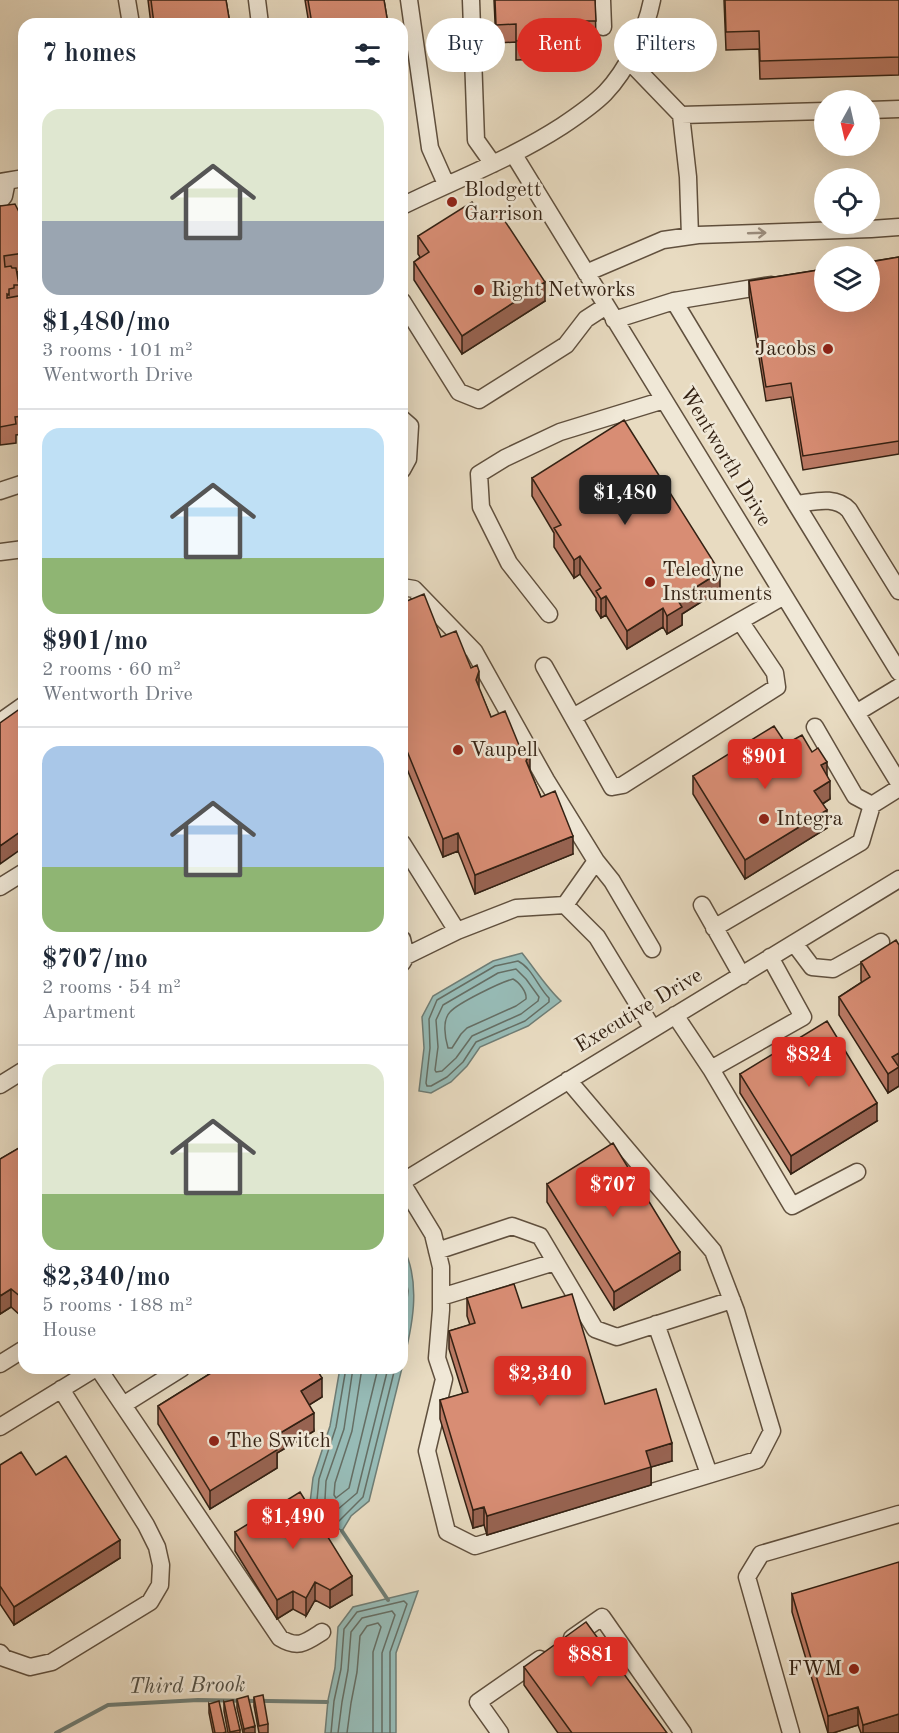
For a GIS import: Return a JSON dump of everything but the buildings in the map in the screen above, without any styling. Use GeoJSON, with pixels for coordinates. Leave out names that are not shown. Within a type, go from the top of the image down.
{"type":"FeatureCollection","features":[{"type":"Feature","properties":{"kind":"street"},"geometry":{"type":"LineString","coordinates":[[127,0],[130,18]]}},
{"type":"Feature","properties":{"kind":"street"},"geometry":{"type":"LineString","coordinates":[[257,0],[259,18]]}},
{"type":"Feature","properties":{"kind":"street"},"geometry":{"type":"LineString","coordinates":[[409,0],[430,148],[446,184]]}},
{"type":"Feature","properties":{"kind":"street"},"geometry":{"type":"LineString","coordinates":[[471,0],[476,140],[493,164]]}},
{"type":"Feature","properties":{"kind":"street"},"geometry":{"type":"LineString","coordinates":[[602,0],[603,27]]}},
{"type":"Feature","properties":{"kind":"street"},"geometry":{"type":"LineString","coordinates":[[648,18],[652,0]]}},
{"type":"Feature","properties":{"kind":"street"},"geometry":{"type":"LineString","coordinates":[[408,204],[446,184],[514,155],[555,130],[595,103],[621,72]]}},
{"type":"Feature","properties":{"kind":"street"},"geometry":{"type":"LineString","coordinates":[[640,72],[681,115],[694,236]]}},
{"type":"Feature","properties":{"kind":"street"},"geometry":{"type":"LineString","coordinates":[[880,110],[899,109]]}},
{"type":"Feature","properties":{"kind":"street"},"geometry":{"type":"LineString","coordinates":[[681,115],[814,111]]}},
{"type":"Feature","properties":{"kind":"street","name":"Wentworth Drive"},"geometry":{"type":"LineString","coordinates":[[514,155],[899,783]]}},
{"type":"Feature","properties":{"kind":"street"},"geometry":{"type":"LineString","coordinates":[[0,201],[10,180]]}},
{"type":"Feature","properties":{"kind":"street"},"geometry":{"type":"LineString","coordinates":[[586,273],[663,240],[694,236],[899,227]]}},
{"type":"Feature","properties":{"kind":"street"},"geometry":{"type":"LineString","coordinates":[[408,311],[459,392],[479,400],[566,345],[586,320],[674,301],[790,282]]}},
{"type":"Feature","properties":{"kind":"street"},"geometry":{"type":"LineString","coordinates":[[674,301],[795,504],[899,672]]}},
{"type":"Feature","properties":{"kind":"street"},"geometry":{"type":"LineString","coordinates":[[549,614],[509,563],[481,507],[479,474],[505,458],[560,432],[664,400]]}},
{"type":"Feature","properties":{"kind":"street"},"geometry":{"type":"LineString","coordinates":[[0,491],[18,485]]}},
{"type":"Feature","properties":{"kind":"street"},"geometry":{"type":"LineString","coordinates":[[795,504],[831,500],[843,504],[899,591]]}},
{"type":"Feature","properties":{"kind":"street"},"geometry":{"type":"LineString","coordinates":[[0,552],[18,550]]}},
{"type":"Feature","properties":{"kind":"street"},"geometry":{"type":"LineString","coordinates":[[408,588],[414,588],[474,651],[546,780],[596,861],[612,881],[652,949]]}},
{"type":"Feature","properties":{"kind":"street"},"geometry":{"type":"LineString","coordinates":[[573,717],[784,596]]}},
{"type":"Feature","properties":{"kind":"street"},"geometry":{"type":"LineString","coordinates":[[544,666],[612,787],[624,785],[777,687],[775,673],[740,621]]}},
{"type":"Feature","properties":{"kind":"street"},"geometry":{"type":"LineString","coordinates":[[856,713],[899,687]]}},
{"type":"Feature","properties":{"kind":"street"},"geometry":{"type":"LineString","coordinates":[[0,722],[18,709]]}},
{"type":"Feature","properties":{"kind":"street"},"geometry":{"type":"LineString","coordinates":[[815,727],[855,796],[872,805]]}},
{"type":"Feature","properties":{"kind":"street"},"geometry":{"type":"LineString","coordinates":[[714,928],[861,842],[872,805],[899,788]]}},
{"type":"Feature","properties":{"kind":"street"},"geometry":{"type":"LineString","coordinates":[[408,853],[457,931]]}},
{"type":"Feature","properties":{"kind":"street"},"geometry":{"type":"LineString","coordinates":[[565,905],[596,861]]}},
{"type":"Feature","properties":{"kind":"street"},"geometry":{"type":"LineString","coordinates":[[0,887],[18,876]]}},
{"type":"Feature","properties":{"kind":"street","name":"Executive Drive"},"geometry":{"type":"LineString","coordinates":[[408,1178],[899,879]]}},
{"type":"Feature","properties":{"kind":"street"},"geometry":{"type":"LineString","coordinates":[[408,958],[457,931],[516,908],[565,905],[597,937],[653,1029]]}},
{"type":"Feature","properties":{"kind":"street"},"geometry":{"type":"LineString","coordinates":[[702,905],[742,975]]}},
{"type":"Feature","properties":{"kind":"street"},"geometry":{"type":"LineString","coordinates":[[794,943],[812,967],[833,969],[881,942]]}},
{"type":"Feature","properties":{"kind":"street"},"geometry":{"type":"LineString","coordinates":[[711,1069],[803,1017],[770,957]]}},
{"type":"Feature","properties":{"kind":"street"},"geometry":{"type":"LineString","coordinates":[[675,1015],[711,1069],[792,1206],[857,1172]]}},
{"type":"Feature","properties":{"kind":"street"},"geometry":{"type":"LineString","coordinates":[[0,1084],[18,1074]]}},
{"type":"Feature","properties":{"kind":"street"},"geometry":{"type":"LineString","coordinates":[[408,1192],[433,1234],[441,1267],[436,1358],[444,1379],[427,1451],[447,1532],[475,1546],[757,1460],[772,1431],[732,1300],[713,1251],[568,1080]]}},
{"type":"Feature","properties":{"kind":"street"},"geometry":{"type":"LineString","coordinates":[[437,1251],[512,1226],[540,1236],[595,1329],[617,1337],[732,1300]]}},
{"type":"Feature","properties":{"kind":"street"},"geometry":{"type":"LineString","coordinates":[[441,1297],[555,1262]]}},
{"type":"Feature","properties":{"kind":"street"},"geometry":{"type":"LineString","coordinates":[[656,1324],[709,1474]]}},
{"type":"Feature","properties":{"kind":"street"},"geometry":{"type":"LineString","coordinates":[[0,1364],[18,1353]]}},
{"type":"Feature","properties":{"kind":"street"},"geometry":{"type":"LineString","coordinates":[[1,1423],[87,1374]]}},
{"type":"Feature","properties":{"kind":"street"},"geometry":{"type":"LineString","coordinates":[[101,1374],[280,1638],[290,1644],[302,1644],[322,1632]]}},
{"type":"Feature","properties":{"kind":"street"},"geometry":{"type":"LineString","coordinates":[[123,1405],[172,1374]]}},
{"type":"Feature","properties":{"kind":"street"},"geometry":{"type":"LineString","coordinates":[[0,1653],[4,1658],[30,1667],[52,1662],[150,1602],[160,1584],[161,1565],[146,1525],[61,1389]]}},
{"type":"Feature","properties":{"kind":"street"},"geometry":{"type":"LineString","coordinates":[[791,1733],[747,1577],[761,1554],[899,1514]]}},
{"type":"Feature","properties":{"kind":"street"},"geometry":{"type":"LineString","coordinates":[[500,1733],[478,1702],[602,1617],[683,1733]]}},
{"type":"Feature","properties":{"kind":"water"},"geometry":{"type":"Polygon","coordinates":[[[522,953],[561,1001],[528,1026],[480,1047],[467,1066],[451,1082],[431,1093],[419,1091],[424,1048],[422,1017],[433,996],[493,961],[522,953]]]}},
{"type":"Feature","properties":{"kind":"water"},"geometry":{"type":"Polygon","coordinates":[[[408,1259],[414,1291],[408,1341],[408,1259]]]}},
{"type":"Feature","properties":{"kind":"water"},"geometry":{"type":"Polygon","coordinates":[[[339,1374],[401,1374],[369,1501],[351,1516],[342,1531],[319,1515],[310,1503],[313,1478],[330,1426],[339,1374]]]}},
{"type":"Feature","properties":{"kind":"water"},"geometry":{"type":"Polygon","coordinates":[[[418,1591],[396,1653],[396,1733],[325,1733],[328,1700],[335,1668],[338,1627],[353,1607],[418,1591]]]}},
{"type":"Feature","properties":{"kind":"waterway","name":"Third Brook"},"geometry":{"type":"LineString","coordinates":[[342,1531],[388,1600]]}},
{"type":"Feature","properties":{"kind":"waterway","name":"Third Brook"},"geometry":{"type":"LineString","coordinates":[[56,1733],[108,1705],[198,1700],[327,1702]]}},
{"type":"Feature","properties":{"kind":"place","name":"Blodgett Garrison"},"geometry":{"type":"Point","coordinates":[452,202]}},
{"type":"Feature","properties":{"kind":"place","name":"Right Networks"},"geometry":{"type":"Point","coordinates":[479,290]}},
{"type":"Feature","properties":{"kind":"place","name":"Jacobs"},"geometry":{"type":"Point","coordinates":[828,349]}},
{"type":"Feature","properties":{"kind":"place","name":"Teledyne Instruments"},"geometry":{"type":"Point","coordinates":[650,582]}},
{"type":"Feature","properties":{"kind":"place","name":"Vaupell"},"geometry":{"type":"Point","coordinates":[458,750]}},
{"type":"Feature","properties":{"kind":"place","name":"Integra"},"geometry":{"type":"Point","coordinates":[764,819]}},
{"type":"Feature","properties":{"kind":"place","name":"The Switch"},"geometry":{"type":"Point","coordinates":[214,1441]}},
{"type":"Feature","properties":{"kind":"place","name":"FWM"},"geometry":{"type":"Point","coordinates":[854,1669]}}]}
